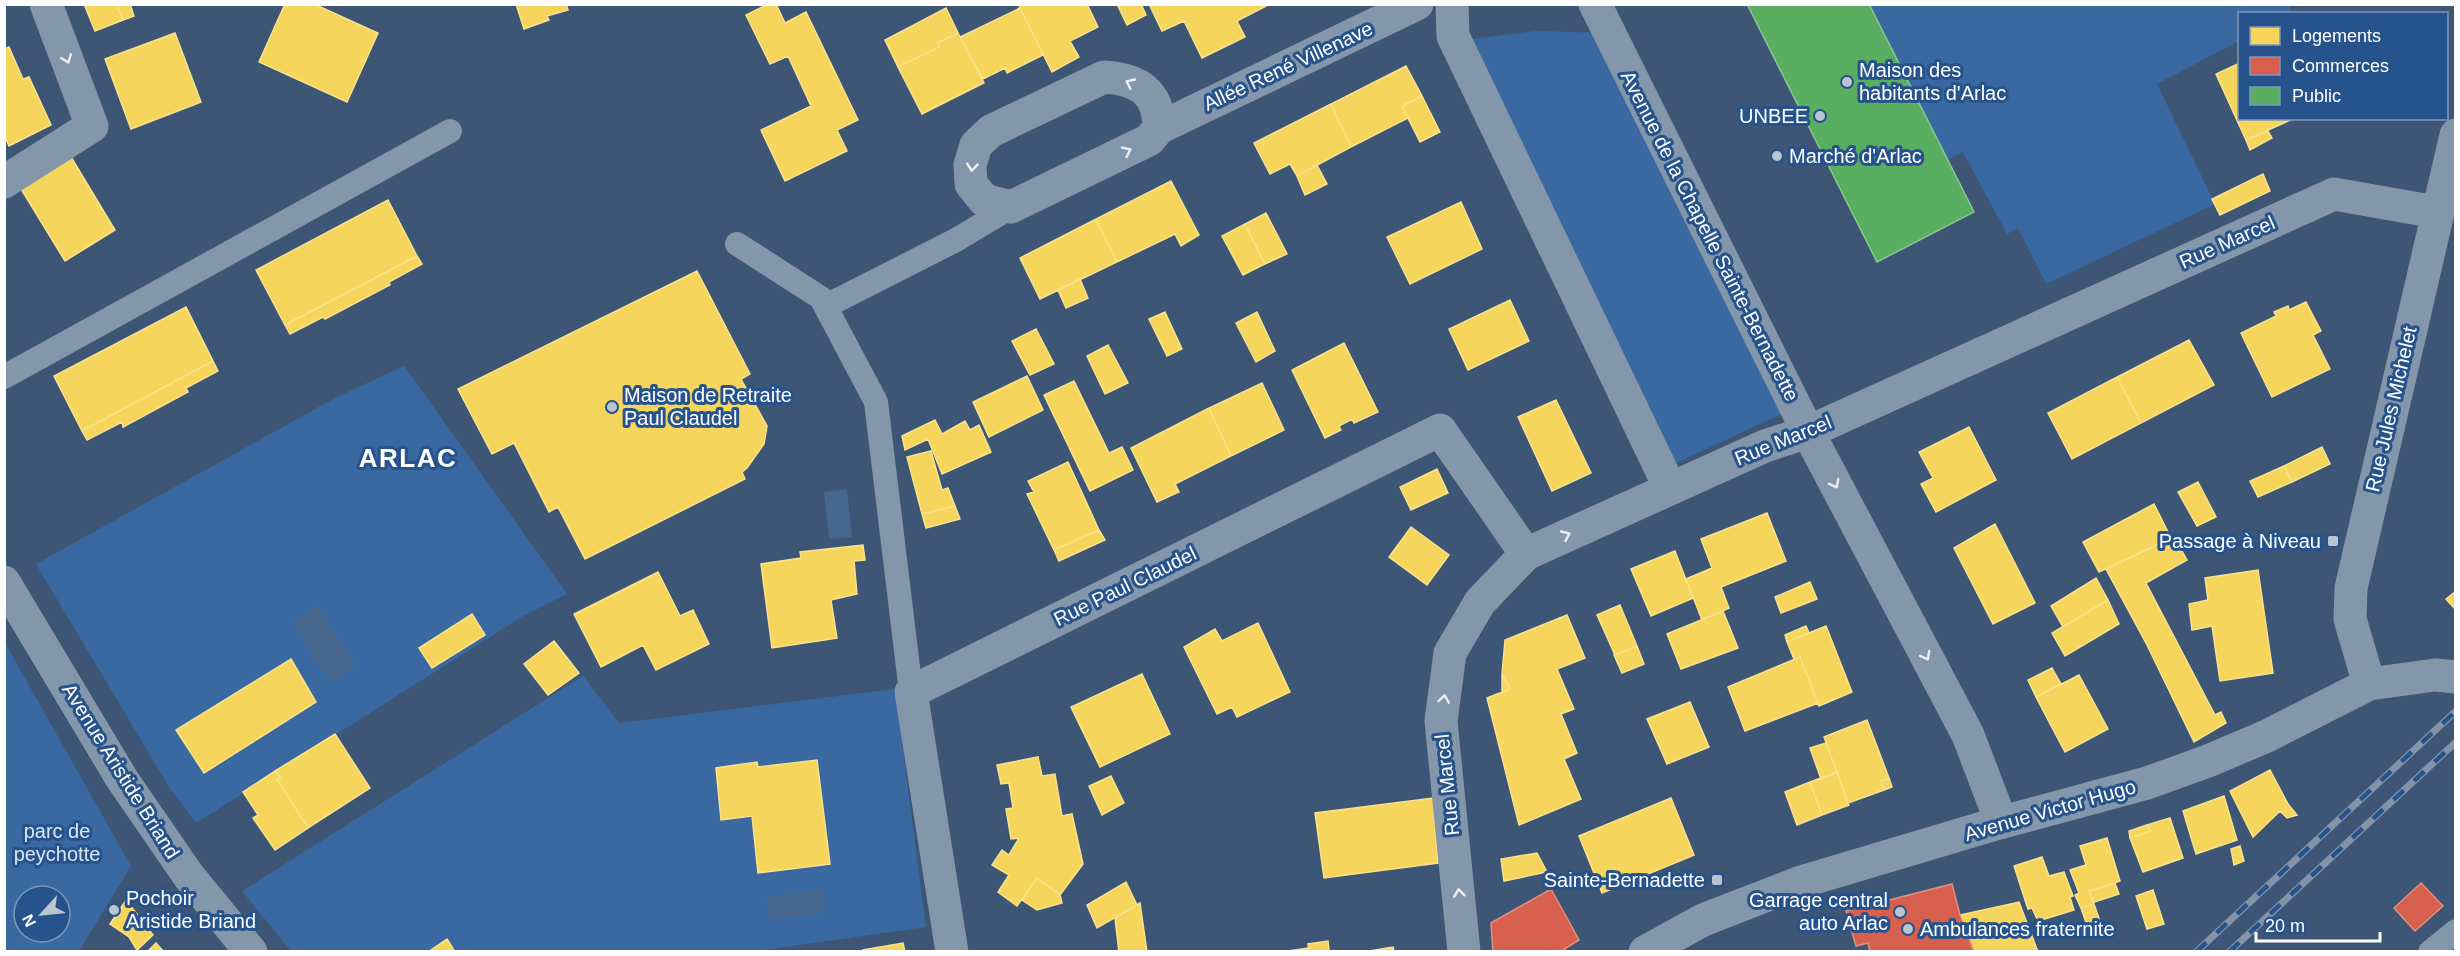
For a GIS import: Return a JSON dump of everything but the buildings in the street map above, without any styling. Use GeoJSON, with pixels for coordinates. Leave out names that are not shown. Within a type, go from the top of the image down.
{"type":"FeatureCollection","features":[{"type":"Feature","properties":{"kind":"street"},"geometry":{"type":"LineString","coordinates":[[4,182],[92,126],[46,4]]}},
{"type":"Feature","properties":{"kind":"street","name":"Allée René Villenave"},"geometry":{"type":"LineString","coordinates":[[1011,207],[1149,140],[1159,128],[1417,4]]}},
{"type":"Feature","properties":{"kind":"street"},"geometry":{"type":"LineString","coordinates":[[1452,4],[1453,36],[1670,488]]}},
{"type":"Feature","properties":{"kind":"street","name":"Avenue de la Chapelle Sainte-Bernadette"},"geometry":{"type":"LineString","coordinates":[[1594,4],[1808,432],[1968,735],[2000,823]]}},
{"type":"Feature","properties":{"kind":"street"},"geometry":{"type":"LineString","coordinates":[[1011,207],[984,200],[971,184],[970,165],[976,145],[991,131],[1104,77],[1122,78],[1137,85],[1154,98],[1159,117],[1159,128]]}},
{"type":"Feature","properties":{"kind":"street","name":"Rue Jules Michelet"},"geometry":{"type":"LineString","coordinates":[[2369,684],[2350,619],[2351,588],[2436,212],[2456,135]]}},
{"type":"Feature","properties":{"kind":"street","name":"Rue Marcel"},"geometry":{"type":"LineString","coordinates":[[1464,951],[1441,721],[1450,653],[1480,602],[1526,554],[1765,446],[1808,432],[2334,194],[2436,212]]}},
{"type":"Feature","properties":{"kind":"street","name":"Rue Paul Claudel"},"geometry":{"type":"LineString","coordinates":[[911,692],[1440,430],[1526,554]]}},
{"type":"Feature","properties":{"kind":"street","name":"Avenue Aristide Briand"},"geometry":{"type":"LineString","coordinates":[[4,582],[122,779],[188,875],[251,951]]}},
{"type":"Feature","properties":{"kind":"street","name":"Avenue Victor Hugo"},"geometry":{"type":"LineString","coordinates":[[1645,951],[1703,920],[1801,882],[2000,823],[2147,783],[2208,761],[2267,736],[2369,684],[2435,675],[2456,677]]}},
{"type":"Feature","properties":{"kind":"street"},"geometry":{"type":"LineString","coordinates":[[911,692],[952,951]]}},
{"type":"Feature","properties":{"kind":"lane"},"geometry":{"type":"LineString","coordinates":[[4,376],[450,131]]}},
{"type":"Feature","properties":{"kind":"lane"},"geometry":{"type":"LineString","coordinates":[[826,306],[956,240],[1011,207]]}},
{"type":"Feature","properties":{"kind":"lane"},"geometry":{"type":"LineString","coordinates":[[737,244],[821,298],[876,402],[911,692]]}},
{"type":"Feature","properties":{"kind":"lane"},"geometry":{"type":"LineString","coordinates":[[2430,951],[2456,931]]}},
{"type":"Feature","properties":{"kind":"green space"},"geometry":{"type":"Polygon","coordinates":[[[2288,4],[2292,12],[2238,12],[2238,42],[2157,84],[2215,204],[2046,284],[2018,228],[2007,234],[1963,152],[1947,160],[1869,5],[2288,4]]]}},
{"type":"Feature","properties":{"kind":"green space"},"geometry":{"type":"Polygon","coordinates":[[[1537,31],[1602,33],[1790,410],[1676,463],[1472,39],[1537,31]]]}},
{"type":"Feature","properties":{"kind":"green space"},"geometry":{"type":"Polygon","coordinates":[[[404,366],[567,594],[523,616],[196,823],[169,787],[36,564],[337,397],[404,366]]]}},
{"type":"Feature","properties":{"kind":"green space","name":"parc de peychotte"},"geometry":{"type":"Polygon","coordinates":[[[4,641],[131,866],[79,951],[5,951],[4,641]]]}},
{"type":"Feature","properties":{"kind":"green space"},"geometry":{"type":"Polygon","coordinates":[[[583,676],[619,723],[895,689],[926,927],[750,952],[291,951],[242,891],[583,676]]]}},
{"type":"Feature","properties":{"kind":"shaded area"},"geometry":{"type":"Polygon","coordinates":[[[847,489],[852,537],[829,539],[824,492],[847,489]]]}},
{"type":"Feature","properties":{"kind":"shaded area"},"geometry":{"type":"Polygon","coordinates":[[[318,605],[356,666],[330,682],[292,621],[318,605]]]}},
{"type":"Feature","properties":{"kind":"shaded area"},"geometry":{"type":"Polygon","coordinates":[[[822,890],[825,913],[769,920],[766,897],[822,890]]]}},
{"type":"Feature","properties":{"kind":"railway"},"geometry":{"type":"LineString","coordinates":[[2196,952],[2456,711]]}},
{"type":"Feature","properties":{"kind":"railway"},"geometry":{"type":"LineString","coordinates":[[2229,952],[2456,742]]}},
{"type":"Feature","properties":{"kind":"place","name":"Maison des habitants d'Arlac"},"geometry":{"type":"Point","coordinates":[1847,82]}},
{"type":"Feature","properties":{"kind":"place","name":"UNBEE"},"geometry":{"type":"Point","coordinates":[1820,116]}},
{"type":"Feature","properties":{"kind":"place","name":"Marché d'Arlac"},"geometry":{"type":"Point","coordinates":[1777,156]}},
{"type":"Feature","properties":{"kind":"place","name":"Maison de Retraite Paul Claudel"},"geometry":{"type":"Point","coordinates":[612,407]}},
{"type":"Feature","properties":{"kind":"place","name":"Passage à Niveau"},"geometry":{"type":"Point","coordinates":[2333,541]}},
{"type":"Feature","properties":{"kind":"place","name":"Sainte-Bernadette"},"geometry":{"type":"Point","coordinates":[1717,880]}},
{"type":"Feature","properties":{"kind":"place","name":"Pochoir Aristide Briand"},"geometry":{"type":"Point","coordinates":[114,910]}},
{"type":"Feature","properties":{"kind":"place","name":"Garrage central auto Arlac"},"geometry":{"type":"Point","coordinates":[1900,912]}},
{"type":"Feature","properties":{"kind":"place","name":"Ambulances fraternite"},"geometry":{"type":"Point","coordinates":[1908,929]}},
{"type":"Feature","properties":{"kind":"district","name":"ARLAC"},"geometry":{"type":"Point","coordinates":[408,458]}}]}
